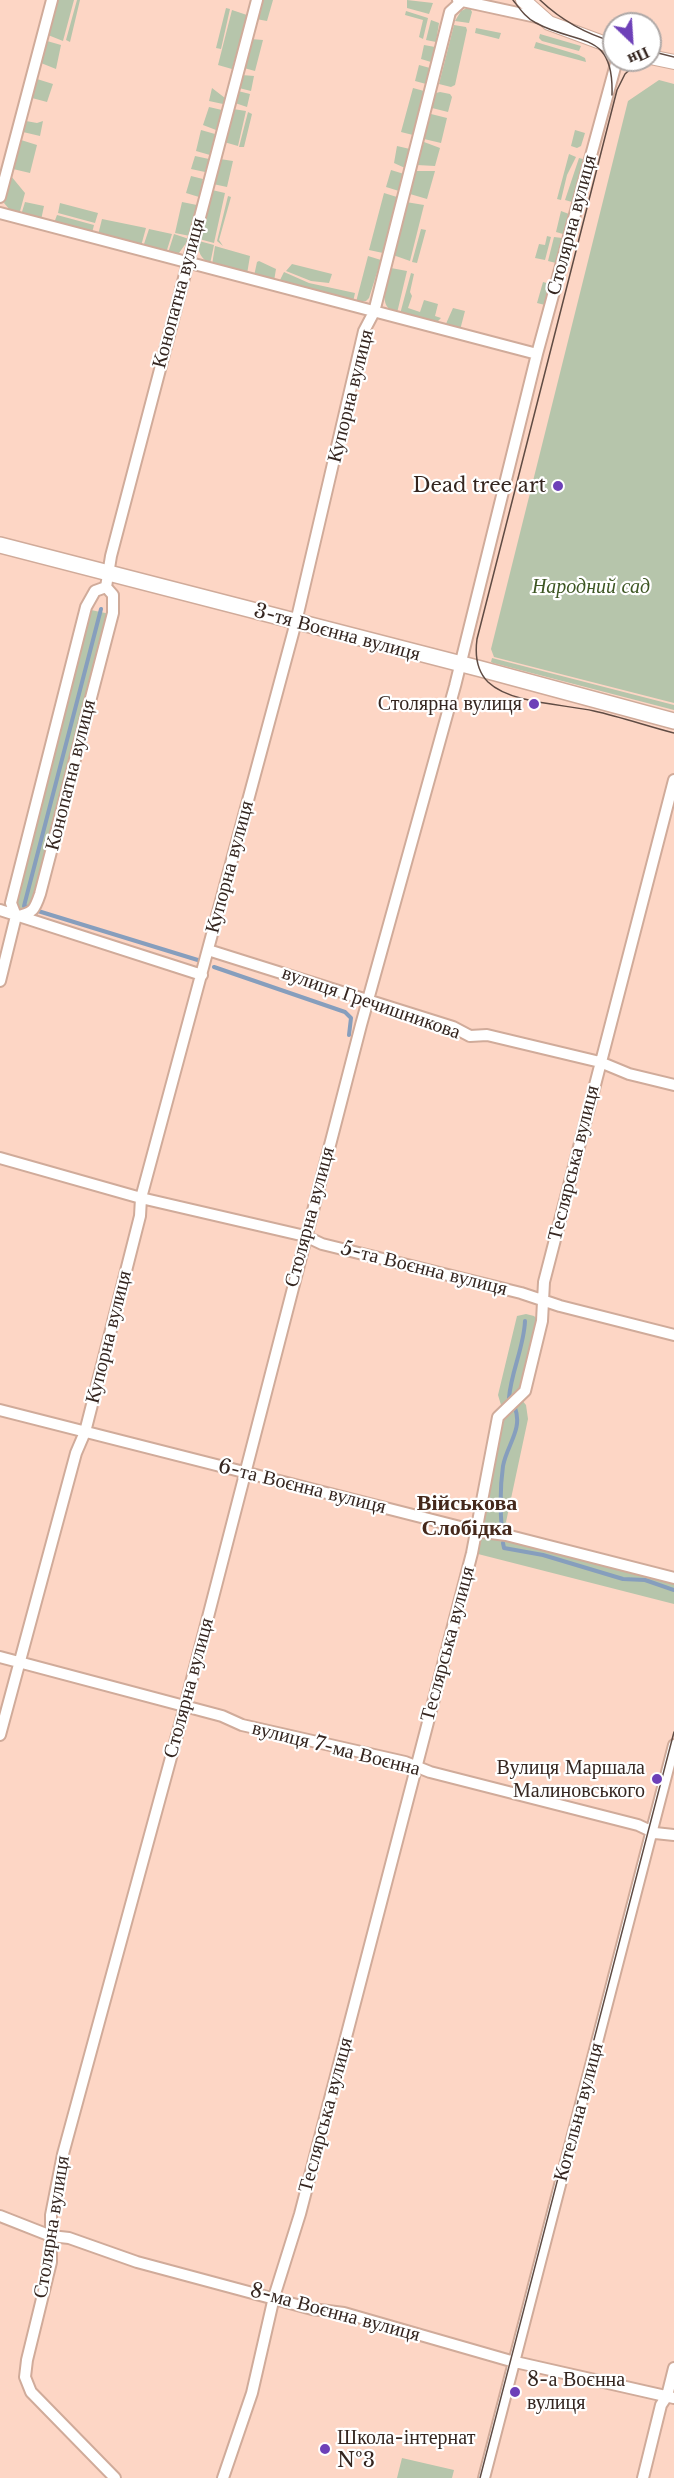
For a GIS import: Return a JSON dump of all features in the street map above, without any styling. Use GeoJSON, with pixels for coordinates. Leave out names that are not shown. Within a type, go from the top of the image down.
{"type":"FeatureCollection","features":[{"type":"Feature","properties":{"kind":"main road","name":"3-тя Воєнна вулиця"},"geometry":{"type":"LineString","coordinates":[[0,545],[107,580],[296,622],[674,721]]}},
{"type":"Feature","properties":{"kind":"street"},"geometry":{"type":"LineString","coordinates":[[0,197],[52,0]]}},
{"type":"Feature","properties":{"kind":"street","name":"Конопатна вулиця"},"geometry":{"type":"LineString","coordinates":[[0,981],[16,916],[11,903],[86,607],[95,591],[107,580],[187,263],[257,0]]}},
{"type":"Feature","properties":{"kind":"street"},"geometry":{"type":"LineString","coordinates":[[461,0],[541,18],[558,27],[602,43]]}},
{"type":"Feature","properties":{"kind":"street","name":"Купорна вулиця"},"geometry":{"type":"LineString","coordinates":[[0,1736],[76,1453],[84,1432],[140,1216],[141,1198],[296,622],[364,331],[374,312],[447,21],[454,6],[461,0]]}},
{"type":"Feature","properties":{"kind":"street"},"geometry":{"type":"LineString","coordinates":[[523,0],[541,18]]}},
{"type":"Feature","properties":{"kind":"street","name":"Столярна вулиця"},"geometry":{"type":"LineString","coordinates":[[115,2478],[31,2392],[25,2377],[51,2262],[51,2215],[63,2154],[185,1706],[368,1000],[461,664],[537,354],[614,72]]}},
{"type":"Feature","properties":{"kind":"street"},"geometry":{"type":"LineString","coordinates":[[0,213],[537,354]]}},
{"type":"Feature","properties":{"kind":"street","name":"Конопатна вулиця"},"geometry":{"type":"LineString","coordinates":[[16,916],[28,915],[34,910],[40,894],[113,613],[113,595],[107,580]]}},
{"type":"Feature","properties":{"kind":"street","name":"Теслярська вулиця"},"geometry":{"type":"LineString","coordinates":[[223,2478],[252,2393],[274,2297],[300,2214],[476,1531],[498,1417],[525,1391],[542,1321],[544,1282],[674,780]]}},
{"type":"Feature","properties":{"kind":"street"},"geometry":{"type":"LineString","coordinates":[[0,910],[202,975]]}},
{"type":"Feature","properties":{"kind":"street","name":"вулиця Гречишникова"},"geometry":{"type":"LineString","coordinates":[[208,950],[453,1027],[470,1036],[487,1035],[600,1062],[629,1074],[674,1085]]}},
{"type":"Feature","properties":{"kind":"street","name":"5-та Воєнна вулиця"},"geometry":{"type":"LineString","coordinates":[[0,1158],[141,1198],[305,1236],[322,1244],[674,1335]]}},
{"type":"Feature","properties":{"kind":"street","name":"6-та Воєнна вулиця"},"geometry":{"type":"LineString","coordinates":[[0,1410],[476,1531],[506,1535],[674,1578]]}},
{"type":"Feature","properties":{"kind":"street","name":"вулиця 7-ма Воєнна"},"geometry":{"type":"LineString","coordinates":[[0,1657],[222,1716],[242,1725],[416,1766],[430,1772],[638,1825],[652,1832],[674,1835]]}},
{"type":"Feature","properties":{"kind":"street","name":"Котельна вулиця"},"geometry":{"type":"LineString","coordinates":[[484,2478],[674,1745]]}},
{"type":"Feature","properties":{"kind":"street","name":"8-ма Воєнна вулиця"},"geometry":{"type":"LineString","coordinates":[[0,2216],[51,2236],[69,2238],[138,2262],[312,2309],[344,2313],[514,2362],[670,2397]]}},
{"type":"Feature","properties":{"kind":"street"},"geometry":{"type":"LineString","coordinates":[[643,2478],[661,2405],[670,2397],[674,2368]]}},
{"type":"Feature","properties":{"kind":"green space"},"geometry":{"type":"Polygon","coordinates":[[[57,0],[74,0],[63,41],[48,35],[57,0]]]}},
{"type":"Feature","properties":{"kind":"green space"},"geometry":{"type":"Polygon","coordinates":[[[77,0],[80,0],[70,42],[66,40],[77,0]]]}},
{"type":"Feature","properties":{"kind":"green space"},"geometry":{"type":"Polygon","coordinates":[[[261,0],[273,0],[267,21],[256,19],[261,0]]]}},
{"type":"Feature","properties":{"kind":"green space"},"geometry":{"type":"Polygon","coordinates":[[[407,0],[433,3],[429,14],[407,8],[407,0]]]}},
{"type":"Feature","properties":{"kind":"green space"},"geometry":{"type":"Polygon","coordinates":[[[226,8],[230,9],[221,49],[216,48],[226,8]]]}},
{"type":"Feature","properties":{"kind":"green space"},"geometry":{"type":"Polygon","coordinates":[[[470,8],[472,12],[469,23],[455,21],[461,11],[470,8]]]}},
{"type":"Feature","properties":{"kind":"green space"},"geometry":{"type":"Polygon","coordinates":[[[232,10],[247,15],[232,69],[218,65],[232,10]]]}},
{"type":"Feature","properties":{"kind":"green space"},"geometry":{"type":"Polygon","coordinates":[[[406,11],[428,18],[423,39],[419,37],[423,20],[405,15],[406,11]]]}},
{"type":"Feature","properties":{"kind":"green space"},"geometry":{"type":"Polygon","coordinates":[[[431,20],[439,23],[436,42],[426,40],[431,20]]]}},
{"type":"Feature","properties":{"kind":"green space"},"geometry":{"type":"Polygon","coordinates":[[[454,25],[466,27],[467,30],[455,85],[451,87],[439,84],[454,25]]]}},
{"type":"Feature","properties":{"kind":"green space"},"geometry":{"type":"Polygon","coordinates":[[[476,28],[501,33],[499,39],[475,33],[476,28]]]}},
{"type":"Feature","properties":{"kind":"green space"},"geometry":{"type":"Polygon","coordinates":[[[540,34],[581,46],[579,51],[542,41],[539,38],[540,34]]]}},
{"type":"Feature","properties":{"kind":"green space"},"geometry":{"type":"Polygon","coordinates":[[[251,39],[263,40],[255,71],[244,68],[251,39]]]}},
{"type":"Feature","properties":{"kind":"green space"},"geometry":{"type":"Polygon","coordinates":[[[47,41],[61,45],[56,69],[41,63],[47,41]]]}},
{"type":"Feature","properties":{"kind":"green space"},"geometry":{"type":"Polygon","coordinates":[[[536,42],[579,55],[585,58],[586,62],[534,48],[536,42]]]}},
{"type":"Feature","properties":{"kind":"green space"},"geometry":{"type":"Polygon","coordinates":[[[424,45],[435,47],[431,62],[421,59],[424,45]]]}},
{"type":"Feature","properties":{"kind":"green space"},"geometry":{"type":"Polygon","coordinates":[[[419,65],[430,68],[426,84],[415,81],[419,65]]]}},
{"type":"Feature","properties":{"kind":"green space"},"geometry":{"type":"Polygon","coordinates":[[[242,75],[254,76],[251,91],[239,88],[242,75]]]}},
{"type":"Feature","properties":{"kind":"green space"},"geometry":{"type":"Polygon","coordinates":[[[37,79],[53,84],[47,102],[32,98],[37,79]]]}},
{"type":"Feature","properties":{"kind":"green space","name":"Народний сад"},"geometry":{"type":"Polygon","coordinates":[[[659,80],[674,84],[674,703],[494,657],[491,649],[628,101],[659,80]]]}},
{"type":"Feature","properties":{"kind":"green space"},"geometry":{"type":"Polygon","coordinates":[[[212,88],[225,98],[223,104],[209,101],[212,88]]]}},
{"type":"Feature","properties":{"kind":"green space"},"geometry":{"type":"Polygon","coordinates":[[[413,88],[424,91],[413,135],[401,132],[413,88]]]}},
{"type":"Feature","properties":{"kind":"green space"},"geometry":{"type":"Polygon","coordinates":[[[238,91],[250,94],[247,107],[235,103],[238,91]]]}},
{"type":"Feature","properties":{"kind":"green space"},"geometry":{"type":"Polygon","coordinates":[[[436,93],[450,94],[452,97],[448,112],[432,108],[436,93]]]}},
{"type":"Feature","properties":{"kind":"green space"},"geometry":{"type":"Polygon","coordinates":[[[209,107],[222,110],[216,130],[203,125],[209,107]]]}},
{"type":"Feature","properties":{"kind":"green space"},"geometry":{"type":"Polygon","coordinates":[[[233,109],[246,111],[238,146],[224,142],[233,109]]]}},
{"type":"Feature","properties":{"kind":"green space"},"geometry":{"type":"Polygon","coordinates":[[[248,112],[252,114],[244,147],[239,147],[248,112]]]}},
{"type":"Feature","properties":{"kind":"green space"},"geometry":{"type":"Polygon","coordinates":[[[431,114],[447,118],[441,143],[424,139],[431,114]]]}},
{"type":"Feature","properties":{"kind":"green space"},"geometry":{"type":"Polygon","coordinates":[[[26,121],[37,123],[43,121],[40,136],[23,132],[26,121]]]}},
{"type":"Feature","properties":{"kind":"green space"},"geometry":{"type":"Polygon","coordinates":[[[201,130],[215,134],[210,155],[196,151],[201,130]]]}},
{"type":"Feature","properties":{"kind":"green space"},"geometry":{"type":"Polygon","coordinates":[[[575,130],[585,133],[581,146],[577,148],[571,146],[575,130]]]}},
{"type":"Feature","properties":{"kind":"green space"},"geometry":{"type":"Polygon","coordinates":[[[21,140],[37,145],[30,173],[13,169],[21,140]]]}},
{"type":"Feature","properties":{"kind":"green space"},"geometry":{"type":"Polygon","coordinates":[[[424,142],[440,148],[435,166],[417,165],[424,142]]]}},
{"type":"Feature","properties":{"kind":"green space"},"geometry":{"type":"Polygon","coordinates":[[[397,146],[410,149],[405,168],[394,163],[397,146]]]}},
{"type":"Feature","properties":{"kind":"green space"},"geometry":{"type":"Polygon","coordinates":[[[569,154],[576,157],[567,175],[561,200],[557,199],[569,154]]]}},
{"type":"Feature","properties":{"kind":"green space"},"geometry":{"type":"Polygon","coordinates":[[[195,156],[209,159],[205,172],[191,169],[195,156]]]}},
{"type":"Feature","properties":{"kind":"green space"},"geometry":{"type":"Polygon","coordinates":[[[579,158],[583,159],[572,202],[565,200],[579,158]]]}},
{"type":"Feature","properties":{"kind":"green space"},"geometry":{"type":"Polygon","coordinates":[[[220,159],[233,161],[227,187],[213,184],[220,159]]]}},
{"type":"Feature","properties":{"kind":"green space"},"geometry":{"type":"Polygon","coordinates":[[[391,170],[404,174],[399,191],[386,187],[391,170]]]}},
{"type":"Feature","properties":{"kind":"green space"},"geometry":{"type":"Polygon","coordinates":[[[414,171],[435,171],[427,199],[410,194],[414,171]]]}},
{"type":"Feature","properties":{"kind":"green space"},"geometry":{"type":"Polygon","coordinates":[[[11,176],[25,193],[19,215],[4,203],[11,176]]]}},
{"type":"Feature","properties":{"kind":"green space"},"geometry":{"type":"Polygon","coordinates":[[[191,176],[203,179],[199,197],[186,193],[191,176]]]}},
{"type":"Feature","properties":{"kind":"green space"},"geometry":{"type":"Polygon","coordinates":[[[212,190],[225,193],[214,243],[199,239],[212,190]]]}},
{"type":"Feature","properties":{"kind":"green space"},"geometry":{"type":"Polygon","coordinates":[[[384,193],[397,197],[383,253],[369,250],[384,193]]]}},
{"type":"Feature","properties":{"kind":"green space"},"geometry":{"type":"Polygon","coordinates":[[[228,196],[231,197],[219,240],[223,246],[217,241],[228,196]]]}},
{"type":"Feature","properties":{"kind":"green space"},"geometry":{"type":"Polygon","coordinates":[[[25,202],[44,206],[41,220],[21,215],[25,202]]]}},
{"type":"Feature","properties":{"kind":"green space"},"geometry":{"type":"Polygon","coordinates":[[[182,202],[197,205],[190,236],[175,233],[182,202]]]}},
{"type":"Feature","properties":{"kind":"green space"},"geometry":{"type":"Polygon","coordinates":[[[406,202],[424,205],[410,261],[393,255],[406,202]]]}},
{"type":"Feature","properties":{"kind":"green space"},"geometry":{"type":"Polygon","coordinates":[[[60,203],[98,213],[95,223],[58,213],[60,203]]]}},
{"type":"Feature","properties":{"kind":"green space"},"geometry":{"type":"Polygon","coordinates":[[[561,211],[569,214],[563,234],[556,232],[561,211]]]}},
{"type":"Feature","properties":{"kind":"green space"},"geometry":{"type":"Polygon","coordinates":[[[57,215],[94,225],[92,233],[54,223],[57,215]]]}},
{"type":"Feature","properties":{"kind":"green space"},"geometry":{"type":"Polygon","coordinates":[[[102,219],[146,228],[141,246],[98,235],[102,219]]]}},
{"type":"Feature","properties":{"kind":"green space"},"geometry":{"type":"Polygon","coordinates":[[[149,229],[172,234],[166,253],[143,247],[149,229]]]}},
{"type":"Feature","properties":{"kind":"green space"},"geometry":{"type":"Polygon","coordinates":[[[421,229],[426,230],[417,263],[412,262],[421,229]]]}},
{"type":"Feature","properties":{"kind":"green space"},"geometry":{"type":"Polygon","coordinates":[[[174,234],[189,239],[179,253],[168,253],[174,234]]]}},
{"type":"Feature","properties":{"kind":"green space"},"geometry":{"type":"Polygon","coordinates":[[[547,236],[551,237],[545,260],[535,258],[539,244],[545,245],[547,236]]]}},
{"type":"Feature","properties":{"kind":"green space"},"geometry":{"type":"Polygon","coordinates":[[[554,237],[562,238],[556,263],[548,261],[554,237]]]}},
{"type":"Feature","properties":{"kind":"green space"},"geometry":{"type":"Polygon","coordinates":[[[199,241],[214,245],[210,264],[200,254],[199,241]]]}},
{"type":"Feature","properties":{"kind":"green space"},"geometry":{"type":"Polygon","coordinates":[[[215,246],[250,256],[247,274],[212,265],[215,246]]]}},
{"type":"Feature","properties":{"kind":"green space"},"geometry":{"type":"Polygon","coordinates":[[[368,256],[381,260],[369,298],[366,301],[356,302],[368,256]]]}},
{"type":"Feature","properties":{"kind":"green space"},"geometry":{"type":"Polygon","coordinates":[[[259,261],[276,269],[274,281],[254,276],[259,261]]]}},
{"type":"Feature","properties":{"kind":"green space"},"geometry":{"type":"Polygon","coordinates":[[[292,264],[332,274],[329,283],[311,281],[286,271],[292,264]]]}},
{"type":"Feature","properties":{"kind":"green space"},"geometry":{"type":"Polygon","coordinates":[[[391,268],[407,271],[397,313],[387,306],[385,300],[391,268]]]}},
{"type":"Feature","properties":{"kind":"green space"},"geometry":{"type":"Polygon","coordinates":[[[284,272],[309,283],[355,293],[353,302],[279,282],[284,272]]]}},
{"type":"Feature","properties":{"kind":"green space"},"geometry":{"type":"Polygon","coordinates":[[[411,273],[414,274],[410,292],[412,296],[408,308],[420,312],[424,300],[438,304],[435,316],[441,318],[436,323],[400,314],[411,273]]]}},
{"type":"Feature","properties":{"kind":"green space"},"geometry":{"type":"Polygon","coordinates":[[[543,282],[550,284],[545,305],[537,303],[543,282]]]}},
{"type":"Feature","properties":{"kind":"green space"},"geometry":{"type":"Polygon","coordinates":[[[453,308],[465,311],[460,330],[445,326],[453,308]]]}},
{"type":"Feature","properties":{"kind":"green space"},"geometry":{"type":"Polygon","coordinates":[[[91,610],[110,614],[37,895],[29,912],[19,915],[15,905],[91,610]]]}},
{"type":"Feature","properties":{"kind":"green space"},"geometry":{"type":"Polygon","coordinates":[[[492,658],[674,705],[674,710],[493,663],[492,658]]]}},
{"type":"Feature","properties":{"kind":"green space"},"geometry":{"type":"Polygon","coordinates":[[[526,1314],[534,1316],[540,1322],[523,1389],[501,1405],[498,1395],[517,1316],[526,1314]]]}},
{"type":"Feature","properties":{"kind":"green space"},"geometry":{"type":"Polygon","coordinates":[[[521,1399],[526,1405],[528,1419],[506,1522],[512,1533],[485,1527],[481,1520],[504,1414],[521,1399]]]}},
{"type":"Feature","properties":{"kind":"green space"},"geometry":{"type":"Polygon","coordinates":[[[480,1537],[534,1544],[674,1581],[674,1604],[478,1554],[476,1550],[480,1537]]]}},
{"type":"Feature","properties":{"kind":"green space"},"geometry":{"type":"Polygon","coordinates":[[[402,2458],[454,2470],[452,2478],[397,2478],[402,2458]]]}},
{"type":"Feature","properties":{"kind":"waterway"},"geometry":{"type":"LineString","coordinates":[[31,908],[24,906],[101,609]]}},
{"type":"Feature","properties":{"kind":"waterway"},"geometry":{"type":"LineString","coordinates":[[38,911],[201,961]]}},
{"type":"Feature","properties":{"kind":"waterway"},"geometry":{"type":"LineString","coordinates":[[214,967],[345,1012],[351,1018],[349,1035]]}},
{"type":"Feature","properties":{"kind":"waterway"},"geometry":{"type":"LineString","coordinates":[[509,1398],[525,1321]]}},
{"type":"Feature","properties":{"kind":"waterway"},"geometry":{"type":"LineString","coordinates":[[502,1531],[502,1474],[505,1458],[516,1430],[515,1408]]}},
{"type":"Feature","properties":{"kind":"waterway"},"geometry":{"type":"LineString","coordinates":[[503,1543],[504,1548],[543,1555],[623,1579],[645,1580],[674,1590]]}},
{"type":"Feature","properties":{"kind":"tram line"},"geometry":{"type":"LineString","coordinates":[[513,0],[526,16],[536,23],[591,43],[600,50],[607,60],[611,74],[612,95]]}},
{"type":"Feature","properties":{"kind":"tram line"},"geometry":{"type":"LineString","coordinates":[[540,0],[575,26],[602,38]]}},
{"type":"Feature","properties":{"kind":"tram line"},"geometry":{"type":"LineString","coordinates":[[662,54],[674,57]]}},
{"type":"Feature","properties":{"kind":"tram line"},"geometry":{"type":"LineString","coordinates":[[627,72],[617,90],[477,639],[476,656],[481,672],[488,682],[510,695],[594,711],[674,733]]}},
{"type":"Feature","properties":{"kind":"tram line"},"geometry":{"type":"LineString","coordinates":[[480,2478],[674,1732]]}},
{"type":"Feature","properties":{"kind":"place","name":"Dead tree art"},"geometry":{"type":"Point","coordinates":[558,486]}},
{"type":"Feature","properties":{"kind":"place","name":"Столярна вулиця"},"geometry":{"type":"Point","coordinates":[534,704]}},
{"type":"Feature","properties":{"kind":"place","name":"Вулиця Маршала Малиновського"},"geometry":{"type":"Point","coordinates":[657,1779]}},
{"type":"Feature","properties":{"kind":"place","name":"8-а Воєнна вулиця"},"geometry":{"type":"Point","coordinates":[515,2392]}},
{"type":"Feature","properties":{"kind":"place","name":"Школа-інтернат №3"},"geometry":{"type":"Point","coordinates":[325,2449]}},
{"type":"Feature","properties":{"kind":"district","name":"Військова Слобідка"},"geometry":{"type":"Point","coordinates":[467,1516]}}]}
